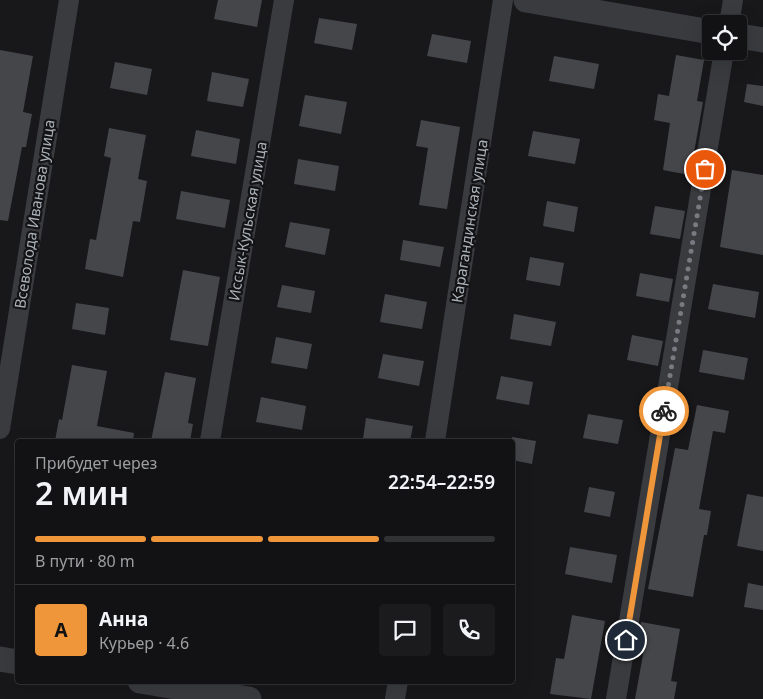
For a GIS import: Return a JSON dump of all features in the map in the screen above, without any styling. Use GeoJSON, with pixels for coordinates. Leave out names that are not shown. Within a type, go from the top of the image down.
{"type":"FeatureCollection","features":[{"type":"Feature","properties":{"kind":"street","name":"Всеволода Иванова улица"},"geometry":{"type":"LineString","coordinates":[[0,429],[69,0]]}},
{"type":"Feature","properties":{"kind":"street","name":"Иссык-Кульская улица"},"geometry":{"type":"LineString","coordinates":[[210,439],[284,0]]}},
{"type":"Feature","properties":{"kind":"street","name":"Карагандинская улица"},"geometry":{"type":"LineString","coordinates":[[435,439],[503,0]]}},
{"type":"Feature","properties":{"kind":"street"},"geometry":{"type":"LineString","coordinates":[[526,0],[702,30]]}},
{"type":"Feature","properties":{"kind":"street"},"geometry":{"type":"LineString","coordinates":[[730,15],[733,0]]}},
{"type":"Feature","properties":{"kind":"street"},"geometry":{"type":"LineString","coordinates":[[747,37],[763,40]]}},
{"type":"Feature","properties":{"kind":"street"},"geometry":{"type":"LineString","coordinates":[[616,699],[722,60]]}},
{"type":"Feature","properties":{"kind":"street"},"geometry":{"type":"LineString","coordinates":[[0,659],[15,662]]}},
{"type":"Feature","properties":{"kind":"street"},"geometry":{"type":"LineString","coordinates":[[150,684],[168,689],[249,699]]}},
{"type":"Feature","properties":{"kind":"street"},"geometry":{"type":"LineString","coordinates":[[396,699],[398,684]]}},
{"type":"Feature","properties":{"kind":"building"},"geometry":{"type":"Polygon","coordinates":[[[218,0],[262,0],[257,27],[214,19],[218,0]]]}},
{"type":"Feature","properties":{"kind":"building"},"geometry":{"type":"Polygon","coordinates":[[[319,18],[357,24],[352,50],[314,43],[319,18]]]}},
{"type":"Feature","properties":{"kind":"building"},"geometry":{"type":"Polygon","coordinates":[[[432,34],[471,41],[467,63],[427,56],[432,34]]]}},
{"type":"Feature","properties":{"kind":"building"},"geometry":{"type":"Polygon","coordinates":[[[0,50],[33,56],[23,112],[32,114],[26,147],[22,147],[8,221],[0,220],[0,50]]]}},
{"type":"Feature","properties":{"kind":"building"},"geometry":{"type":"Polygon","coordinates":[[[676,55],[704,60],[697,101],[703,102],[690,175],[663,170],[670,123],[654,120],[658,94],[669,96],[676,55]]]}},
{"type":"Feature","properties":{"kind":"building"},"geometry":{"type":"Polygon","coordinates":[[[554,56],[599,64],[594,89],[549,81],[554,56]]]}},
{"type":"Feature","properties":{"kind":"building"},"geometry":{"type":"Polygon","coordinates":[[[115,62],[152,69],[147,95],[110,88],[115,62]]]}},
{"type":"Feature","properties":{"kind":"building"},"geometry":{"type":"Polygon","coordinates":[[[212,72],[249,79],[243,107],[207,101],[212,72]]]}},
{"type":"Feature","properties":{"kind":"building"},"geometry":{"type":"Polygon","coordinates":[[[747,84],[763,86],[763,106],[744,102],[747,84]]]}},
{"type":"Feature","properties":{"kind":"building"},"geometry":{"type":"Polygon","coordinates":[[[305,95],[347,102],[341,134],[299,126],[305,95]]]}},
{"type":"Feature","properties":{"kind":"building"},"geometry":{"type":"Polygon","coordinates":[[[421,120],[460,127],[447,209],[419,205],[428,148],[416,146],[421,120]]]}},
{"type":"Feature","properties":{"kind":"building"},"geometry":{"type":"Polygon","coordinates":[[[109,128],[146,135],[138,179],[147,181],[140,222],[133,221],[123,277],[85,269],[90,239],[96,240],[111,158],[104,156],[109,128]]]}},
{"type":"Feature","properties":{"kind":"building"},"geometry":{"type":"Polygon","coordinates":[[[196,130],[240,139],[236,164],[191,156],[196,130]]]}},
{"type":"Feature","properties":{"kind":"building"},"geometry":{"type":"Polygon","coordinates":[[[533,131],[580,139],[575,164],[528,156],[533,131]]]}},
{"type":"Feature","properties":{"kind":"building"},"geometry":{"type":"Polygon","coordinates":[[[298,159],[339,166],[335,191],[294,184],[298,159]]]}},
{"type":"Feature","properties":{"kind":"building"},"geometry":{"type":"Polygon","coordinates":[[[732,170],[763,175],[763,255],[720,247],[732,170]]]}},
{"type":"Feature","properties":{"kind":"building"},"geometry":{"type":"Polygon","coordinates":[[[181,191],[230,200],[225,228],[176,219],[181,191]]]}},
{"type":"Feature","properties":{"kind":"building"},"geometry":{"type":"Polygon","coordinates":[[[547,201],[578,207],[574,232],[543,226],[547,201]]]}},
{"type":"Feature","properties":{"kind":"building"},"geometry":{"type":"Polygon","coordinates":[[[655,206],[685,211],[680,239],[650,234],[655,206]]]}},
{"type":"Feature","properties":{"kind":"building"},"geometry":{"type":"Polygon","coordinates":[[[290,222],[330,229],[325,255],[285,247],[290,222]]]}},
{"type":"Feature","properties":{"kind":"building"},"geometry":{"type":"Polygon","coordinates":[[[403,240],[444,247],[440,267],[400,260],[403,240]]]}},
{"type":"Feature","properties":{"kind":"building"},"geometry":{"type":"Polygon","coordinates":[[[530,257],[564,263],[560,286],[526,280],[530,257]]]}},
{"type":"Feature","properties":{"kind":"building"},"geometry":{"type":"Polygon","coordinates":[[[183,270],[220,277],[208,346],[170,340],[183,270]]]}},
{"type":"Feature","properties":{"kind":"building"},"geometry":{"type":"Polygon","coordinates":[[[640,273],[673,279],[669,302],[636,296],[640,273]]]}},
{"type":"Feature","properties":{"kind":"building"},"geometry":{"type":"Polygon","coordinates":[[[713,284],[759,292],[755,318],[708,309],[713,284]]]}},
{"type":"Feature","properties":{"kind":"building"},"geometry":{"type":"Polygon","coordinates":[[[282,285],[315,291],[311,313],[277,307],[282,285]]]}},
{"type":"Feature","properties":{"kind":"building"},"geometry":{"type":"Polygon","coordinates":[[[385,294],[427,302],[422,329],[380,322],[385,294]]]}},
{"type":"Feature","properties":{"kind":"building"},"geometry":{"type":"Polygon","coordinates":[[[76,303],[109,308],[105,335],[72,329],[76,303]]]}},
{"type":"Feature","properties":{"kind":"building"},"geometry":{"type":"Polygon","coordinates":[[[514,314],[556,322],[551,346],[510,339],[514,314]]]}},
{"type":"Feature","properties":{"kind":"building"},"geometry":{"type":"Polygon","coordinates":[[[632,335],[663,341],[658,366],[627,360],[632,335]]]}},
{"type":"Feature","properties":{"kind":"building"},"geometry":{"type":"Polygon","coordinates":[[[276,337],[312,344],[307,369],[271,363],[276,337]]]}},
{"type":"Feature","properties":{"kind":"building"},"geometry":{"type":"Polygon","coordinates":[[[703,350],[748,358],[744,380],[699,372],[703,350]]]}},
{"type":"Feature","properties":{"kind":"building"},"geometry":{"type":"Polygon","coordinates":[[[383,354],[424,361],[419,386],[378,378],[383,354]]]}},
{"type":"Feature","properties":{"kind":"building"},"geometry":{"type":"Polygon","coordinates":[[[72,365],[107,371],[97,426],[134,433],[133,439],[55,439],[59,419],[62,420],[72,365]]]}},
{"type":"Feature","properties":{"kind":"building"},"geometry":{"type":"Polygon","coordinates":[[[165,372],[196,378],[188,423],[193,424],[190,439],[151,439],[165,372]]]}},
{"type":"Feature","properties":{"kind":"building"},"geometry":{"type":"Polygon","coordinates":[[[501,376],[533,382],[529,405],[496,399],[501,376]]]}},
{"type":"Feature","properties":{"kind":"building"},"geometry":{"type":"Polygon","coordinates":[[[261,397],[306,406],[302,430],[256,422],[261,397]]]}},
{"type":"Feature","properties":{"kind":"building"},"geometry":{"type":"Polygon","coordinates":[[[697,405],[729,411],[725,433],[713,431],[699,509],[711,511],[707,535],[704,535],[693,597],[648,589],[675,448],[688,450],[697,405]]]}},
{"type":"Feature","properties":{"kind":"building"},"geometry":{"type":"Polygon","coordinates":[[[588,414],[623,420],[618,444],[583,438],[588,414]]]}},
{"type":"Feature","properties":{"kind":"building"},"geometry":{"type":"Polygon","coordinates":[[[366,418],[413,426],[410,439],[363,439],[366,418]]]}},
{"type":"Feature","properties":{"kind":"building"},"geometry":{"type":"Polygon","coordinates":[[[512,437],[536,441],[532,464],[515,461],[515,439],[512,439],[512,437]]]}},
{"type":"Feature","properties":{"kind":"building"},"geometry":{"type":"Polygon","coordinates":[[[589,487],[615,492],[610,517],[584,512],[589,487]]]}},
{"type":"Feature","properties":{"kind":"building"},"geometry":{"type":"Polygon","coordinates":[[[747,494],[763,497],[763,551],[737,546],[747,494]]]}},
{"type":"Feature","properties":{"kind":"building"},"geometry":{"type":"Polygon","coordinates":[[[570,547],[617,555],[612,583],[565,574],[570,547]]]}},
{"type":"Feature","properties":{"kind":"building"},"geometry":{"type":"Polygon","coordinates":[[[748,583],[763,586],[763,610],[744,607],[748,583]]]}},
{"type":"Feature","properties":{"kind":"building"},"geometry":{"type":"Polygon","coordinates":[[[572,615],[605,621],[591,699],[550,694],[556,658],[564,659],[572,615]]]}},
{"type":"Feature","properties":{"kind":"building"},"geometry":{"type":"Polygon","coordinates":[[[641,622],[680,629],[671,681],[677,682],[674,699],[635,699],[644,649],[637,648],[641,622]]]}},
{"type":"Feature","properties":{"kind":"way so far"},"geometry":{"type":"LineString","coordinates":[[664,411],[705,169]]}},
{"type":"Feature","properties":{"kind":"route"},"geometry":{"type":"LineString","coordinates":[[626,640],[664,411]]}}]}
